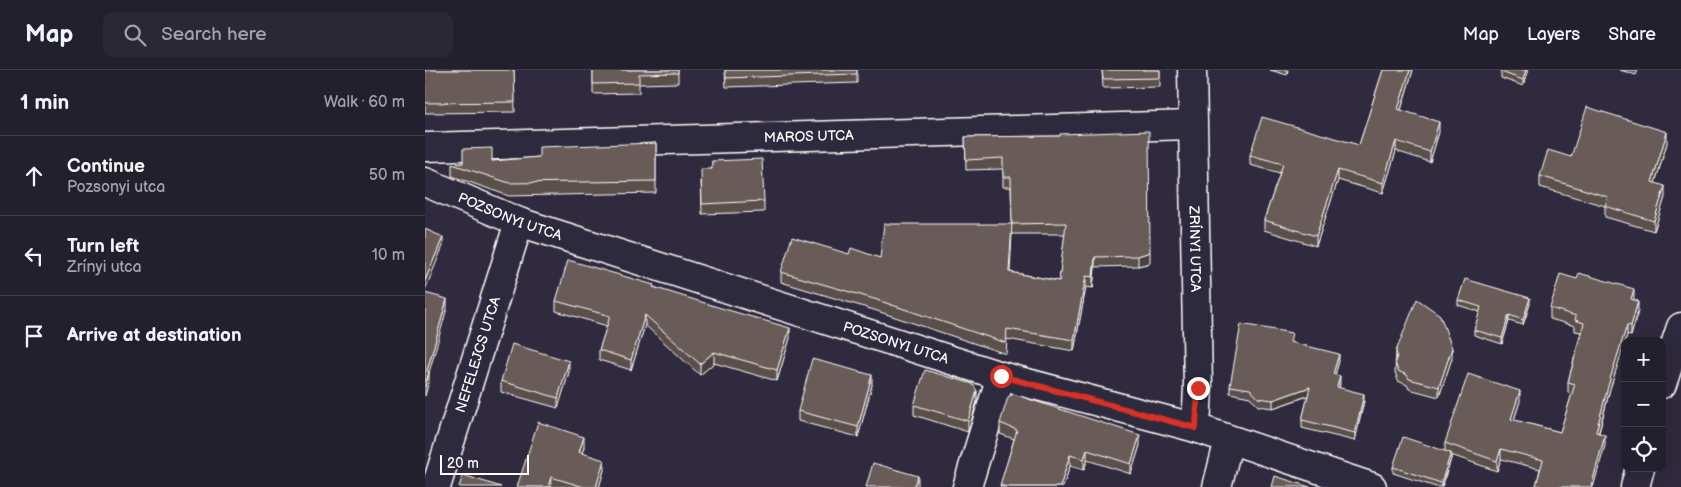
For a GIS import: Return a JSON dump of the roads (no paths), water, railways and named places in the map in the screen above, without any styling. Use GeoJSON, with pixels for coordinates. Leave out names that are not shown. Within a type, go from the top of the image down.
{"type":"FeatureCollection","features":[{"type":"Feature","properties":{"kind":"street","name":"ZRÍNYI UTCA"},"geometry":{"type":"LineString","coordinates":[[1192,70],[1198,388],[1196,428]]}},
{"type":"Feature","properties":{"kind":"street","name":"MAROS UTCA"},"geometry":{"type":"LineString","coordinates":[[425,147],[1192,125]]}},
{"type":"Feature","properties":{"kind":"street","name":"POZSONYI UTCA"},"geometry":{"type":"LineString","coordinates":[[425,182],[519,222],[1001,376],[1196,428],[1372,487]]}},
{"type":"Feature","properties":{"kind":"street","name":"NEFELEJCS UTCA"},"geometry":{"type":"LineString","coordinates":[[436,487],[519,222]]}},
{"type":"Feature","properties":{"kind":"street"},"geometry":{"type":"LineString","coordinates":[[1663,382],[1681,328]]}},
{"type":"Feature","properties":{"kind":"street"},"geometry":{"type":"LineString","coordinates":[[967,487],[1001,376]]}},
{"type":"Feature","properties":{"kind":"street"},"geometry":{"type":"LineString","coordinates":[[1217,487],[1229,440]]}},
{"type":"Feature","properties":{"kind":"street"},"geometry":{"type":"LineString","coordinates":[[1635,487],[1639,472]]}}]}
